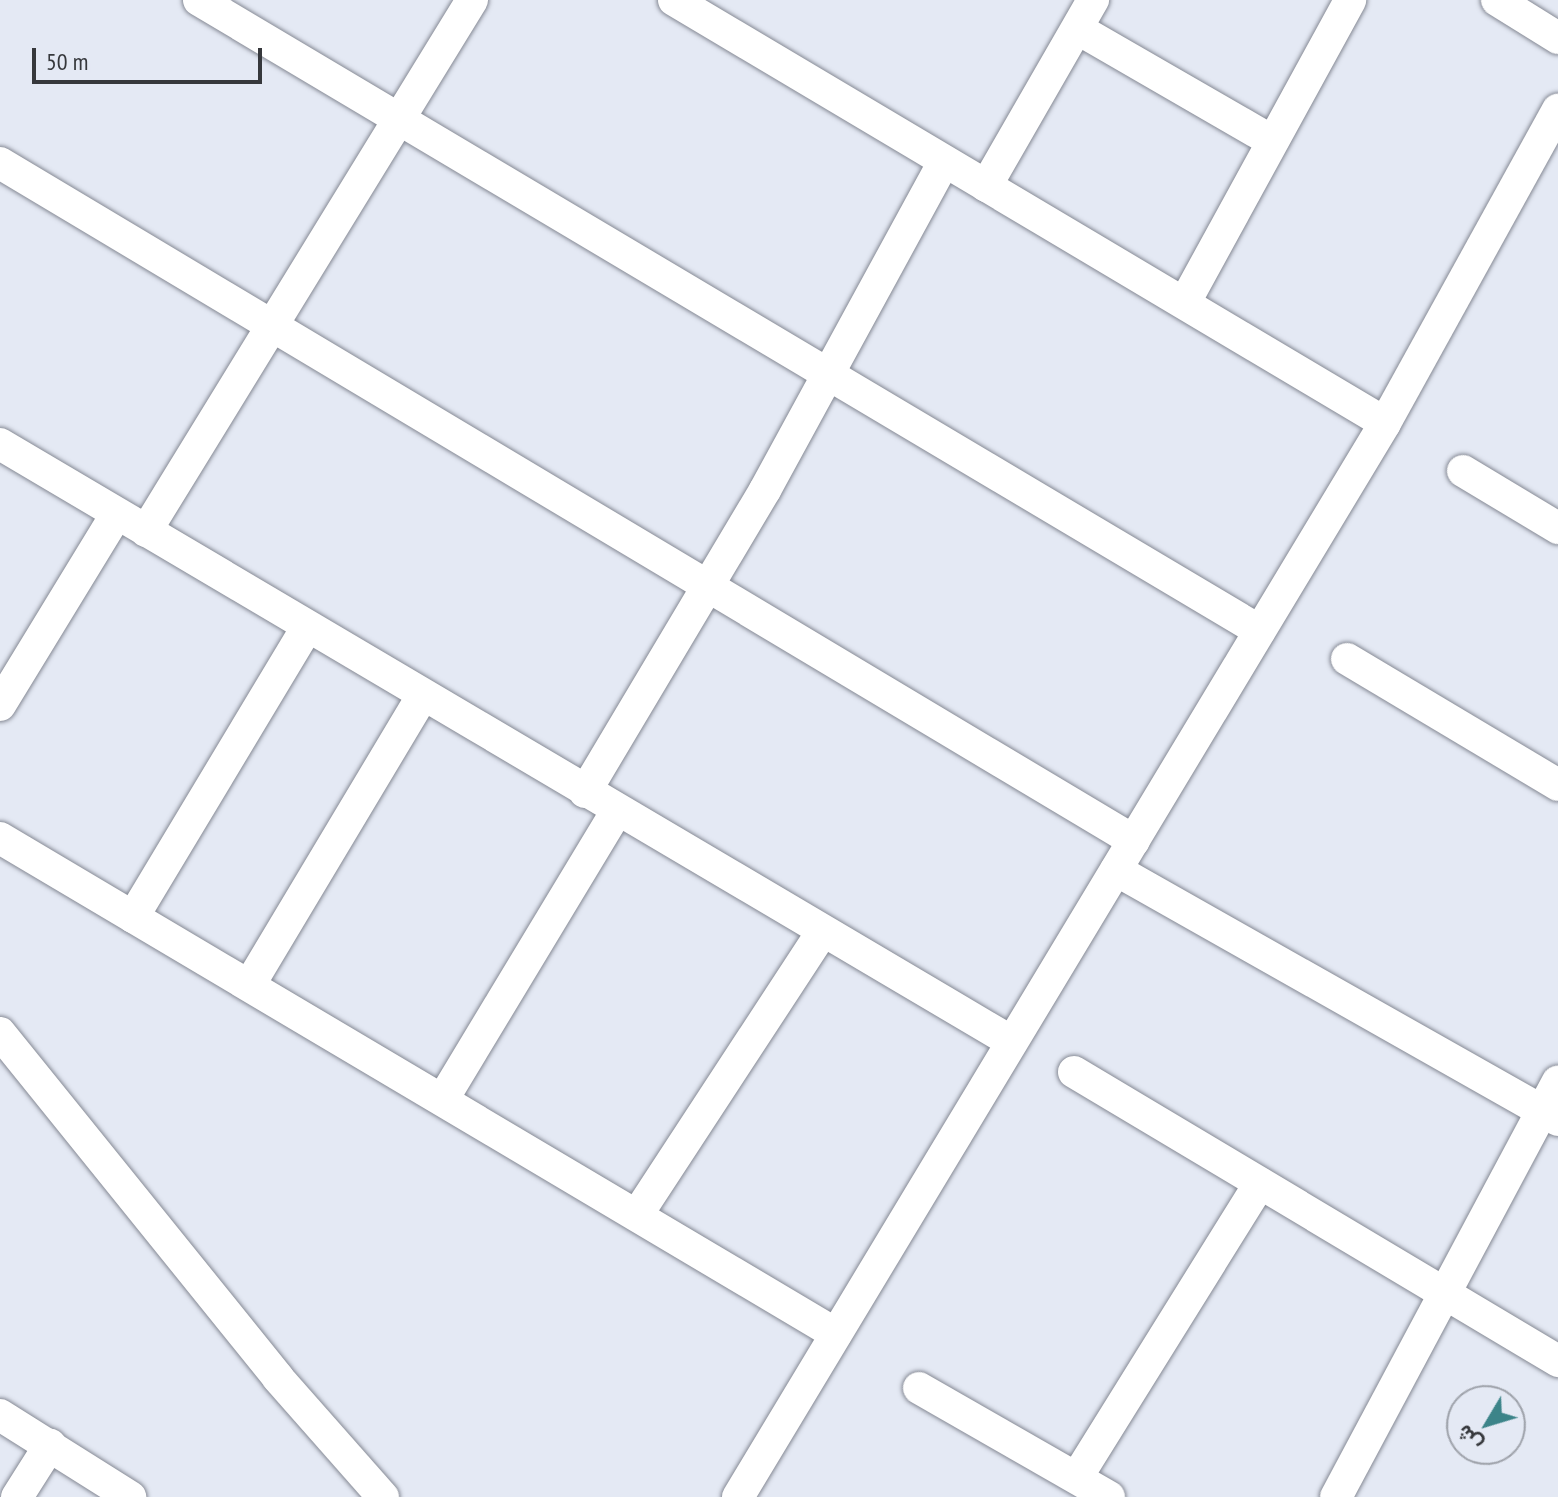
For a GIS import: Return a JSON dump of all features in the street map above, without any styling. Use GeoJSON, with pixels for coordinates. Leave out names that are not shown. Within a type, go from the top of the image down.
{"type":"FeatureCollection","features":[{"type":"Feature","properties":{"kind":"street"},"geometry":{"type":"LineString","coordinates":[[199,0],[1260,631]]}},
{"type":"Feature","properties":{"kind":"street"},"geometry":{"type":"LineString","coordinates":[[146,531],[472,0]]}},
{"type":"Feature","properties":{"kind":"street"},"geometry":{"type":"LineString","coordinates":[[674,0],[716,11],[944,162],[1385,423]]}},
{"type":"Feature","properties":{"kind":"street"},"geometry":{"type":"LineString","coordinates":[[986,186],[1093,0]]}},
{"type":"Feature","properties":{"kind":"street"},"geometry":{"type":"LineString","coordinates":[[1185,302],[1350,0]]}},
{"type":"Feature","properties":{"kind":"street"},"geometry":{"type":"LineString","coordinates":[[1497,0],[1558,36]]}},
{"type":"Feature","properties":{"kind":"street"},"geometry":{"type":"LineString","coordinates":[[1078,29],[1272,141]]}},
{"type":"Feature","properties":{"kind":"street"},"geometry":{"type":"LineString","coordinates":[[738,1497],[1385,423],[1558,110]]}},
{"type":"Feature","properties":{"kind":"street"},"geometry":{"type":"LineString","coordinates":[[585,792],[709,585],[944,162]]}},
{"type":"Feature","properties":{"kind":"street"},"geometry":{"type":"LineString","coordinates":[[0,163],[1134,841]]}},
{"type":"Feature","properties":{"kind":"street"},"geometry":{"type":"LineString","coordinates":[[0,444],[422,697],[1012,1042]]}},
{"type":"Feature","properties":{"kind":"street"},"geometry":{"type":"LineString","coordinates":[[1463,471],[1558,528]]}},
{"type":"Feature","properties":{"kind":"street"},"geometry":{"type":"LineString","coordinates":[[0,705],[116,515]]}},
{"type":"Feature","properties":{"kind":"street"},"geometry":{"type":"LineString","coordinates":[[133,917],[307,627]]}},
{"type":"Feature","properties":{"kind":"street"},"geometry":{"type":"LineString","coordinates":[[1347,659],[1558,785]]}},
{"type":"Feature","properties":{"kind":"street"},"geometry":{"type":"LineString","coordinates":[[250,984],[422,697]]}},
{"type":"Feature","properties":{"kind":"street"},"geometry":{"type":"LineString","coordinates":[[443,1099],[617,810]]}},
{"type":"Feature","properties":{"kind":"street"},"geometry":{"type":"LineString","coordinates":[[0,838],[836,1334]]}},
{"type":"Feature","properties":{"kind":"street"},"geometry":{"type":"LineString","coordinates":[[1116,870],[1550,1115]]}},
{"type":"Feature","properties":{"kind":"street"},"geometry":{"type":"LineString","coordinates":[[637,1215],[823,931]]}},
{"type":"Feature","properties":{"kind":"street"},"geometry":{"type":"LineString","coordinates":[[0,1033],[278,1378],[383,1497]]}},
{"type":"Feature","properties":{"kind":"street"},"geometry":{"type":"LineString","coordinates":[[1074,1072],[1558,1361]]}},
{"type":"Feature","properties":{"kind":"street"},"geometry":{"type":"LineString","coordinates":[[1336,1497],[1446,1295],[1550,1115],[1558,1082]]}},
{"type":"Feature","properties":{"kind":"street"},"geometry":{"type":"LineString","coordinates":[[1077,1477],[1260,1183]]}},
{"type":"Feature","properties":{"kind":"street"},"geometry":{"type":"LineString","coordinates":[[919,1388],[1109,1497]]}},
{"type":"Feature","properties":{"kind":"street"},"geometry":{"type":"LineString","coordinates":[[0,1415],[130,1497]]}},
{"type":"Feature","properties":{"kind":"street"},"geometry":{"type":"LineString","coordinates":[[17,1497],[50,1445]]}}]}
